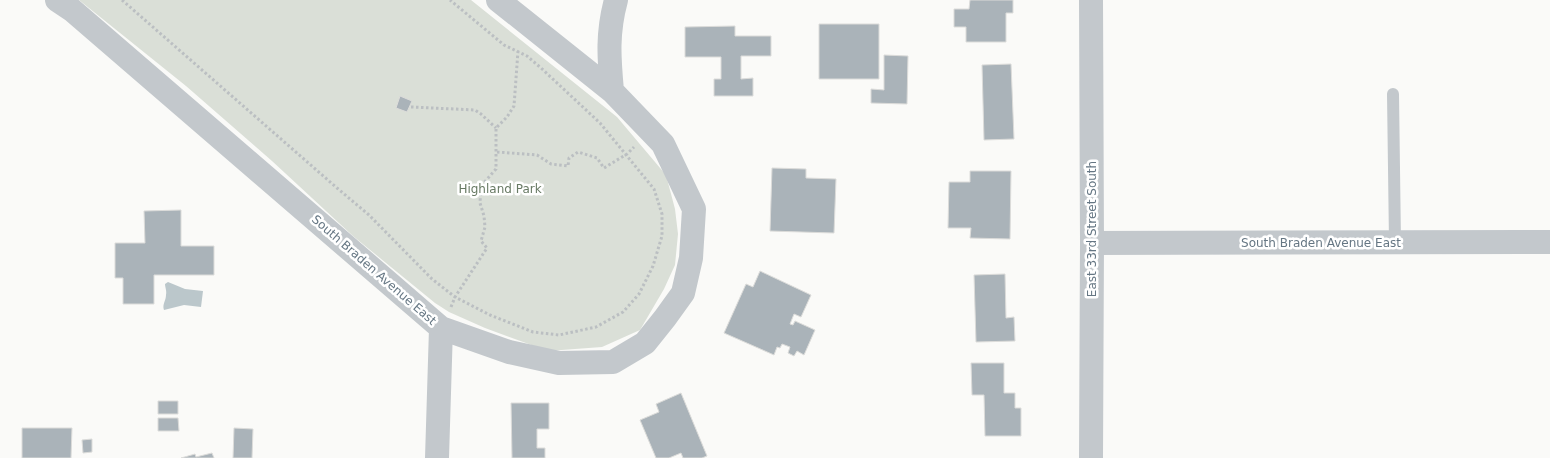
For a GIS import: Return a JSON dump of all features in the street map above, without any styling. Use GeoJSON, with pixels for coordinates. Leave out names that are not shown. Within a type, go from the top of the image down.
{"type":"FeatureCollection","features":[{"type":"Feature","properties":{"kind":"street","name":"South Braden Avenue East"},"geometry":{"type":"LineString","coordinates":[[57,0],[72,10],[441,328],[508,352],[559,364],[613,362],[645,343],[683,293],[691,258],[694,209],[663,144],[612,91],[498,0]]}},
{"type":"Feature","properties":{"kind":"street"},"geometry":{"type":"LineString","coordinates":[[612,91],[608,43],[616,0]]}},
{"type":"Feature","properties":{"kind":"street","name":"East 33rd Street South"},"geometry":{"type":"LineString","coordinates":[[1090,0],[1091,458]]}},
{"type":"Feature","properties":{"kind":"street","name":"South Braden Avenue East"},"geometry":{"type":"LineString","coordinates":[[1092,243],[1550,242]]}},
{"type":"Feature","properties":{"kind":"street"},"geometry":{"type":"LineString","coordinates":[[437,458],[441,328]]}},
{"type":"Feature","properties":{"kind":"lane"},"geometry":{"type":"LineString","coordinates":[[1393,94],[1395,243]]}},
{"type":"Feature","properties":{"kind":"path"},"geometry":{"type":"LineString","coordinates":[[122,0],[303,159],[370,215],[432,278],[455,297],[490,315],[533,332],[559,335],[596,327],[623,312],[639,294],[653,266],[662,236],[662,214],[654,189],[600,123],[541,68],[527,56],[504,45],[450,0]]}},
{"type":"Feature","properties":{"kind":"path"},"geometry":{"type":"LineString","coordinates":[[496,128],[507,117],[514,106],[518,51]]}},
{"type":"Feature","properties":{"kind":"path"},"geometry":{"type":"LineString","coordinates":[[411,107],[475,110],[496,128],[496,169],[481,186],[480,203],[485,227],[482,241],[487,248],[455,297],[441,328]]}},
{"type":"Feature","properties":{"kind":"path"},"geometry":{"type":"LineString","coordinates":[[497,152],[538,155],[551,164],[568,166],[569,158],[578,152],[597,158],[604,168],[627,154],[648,129]]}},
{"type":"Feature","properties":{"kind":"green space","name":"Highland Park"},"geometry":{"type":"Polygon","coordinates":[[[79,0],[471,0],[617,117],[666,175],[675,209],[678,234],[675,265],[664,289],[640,330],[602,347],[548,351],[485,328],[449,312],[435,303],[353,236],[272,161],[186,86],[79,0]]]}},
{"type":"Feature","properties":{"kind":"shaded area"},"geometry":{"type":"Polygon","coordinates":[[[168,282],[185,289],[203,291],[201,307],[184,305],[164,310],[165,284],[168,282]]]}},
{"type":"Feature","properties":{"kind":"building"},"geometry":{"type":"Polygon","coordinates":[[[970,0],[1013,0],[1013,13],[1006,13],[1006,42],[966,42],[966,27],[954,27],[954,9],[969,9],[970,0]]]}},
{"type":"Feature","properties":{"kind":"building"},"geometry":{"type":"Polygon","coordinates":[[[819,24],[879,24],[879,79],[819,79],[819,24]]]}},
{"type":"Feature","properties":{"kind":"building"},"geometry":{"type":"Polygon","coordinates":[[[735,26],[735,36],[771,36],[771,56],[741,56],[741,79],[753,78],[753,96],[714,96],[714,79],[721,79],[721,57],[685,57],[685,27],[735,26]]]}},
{"type":"Feature","properties":{"kind":"building"},"geometry":{"type":"Polygon","coordinates":[[[884,55],[908,56],[907,104],[871,103],[871,89],[884,90],[884,55]]]}},
{"type":"Feature","properties":{"kind":"building"},"geometry":{"type":"Polygon","coordinates":[[[1011,64],[1014,139],[984,140],[982,65],[1011,64]]]}},
{"type":"Feature","properties":{"kind":"building"},"geometry":{"type":"Polygon","coordinates":[[[400,96],[412,101],[407,112],[396,108],[400,96]]]}},
{"type":"Feature","properties":{"kind":"building"},"geometry":{"type":"Polygon","coordinates":[[[772,168],[806,169],[806,178],[836,179],[834,233],[770,231],[772,168]]]}},
{"type":"Feature","properties":{"kind":"building"},"geometry":{"type":"Polygon","coordinates":[[[970,171],[1011,171],[1010,239],[970,238],[971,228],[948,228],[949,182],[970,182],[970,171]]]}},
{"type":"Feature","properties":{"kind":"building"},"geometry":{"type":"Polygon","coordinates":[[[181,210],[181,246],[214,246],[214,275],[154,275],[154,304],[123,304],[123,278],[115,278],[115,243],[145,243],[144,211],[181,210]]]}},
{"type":"Feature","properties":{"kind":"building"},"geometry":{"type":"Polygon","coordinates":[[[760,271],[811,295],[801,317],[794,314],[790,324],[793,325],[795,321],[815,330],[804,355],[797,351],[794,356],[788,353],[790,347],[782,344],[780,348],[777,347],[774,355],[724,333],[746,284],[753,287],[760,271]]]}},
{"type":"Feature","properties":{"kind":"building"},"geometry":{"type":"Polygon","coordinates":[[[1005,274],[1006,318],[1014,317],[1015,341],[976,342],[974,275],[1005,274]]]}},
{"type":"Feature","properties":{"kind":"building"},"geometry":{"type":"Polygon","coordinates":[[[971,363],[1004,363],[1004,393],[1015,393],[1015,408],[1021,408],[1021,436],[985,436],[984,395],[972,395],[971,363]]]}},
{"type":"Feature","properties":{"kind":"building"},"geometry":{"type":"Polygon","coordinates":[[[681,393],[707,456],[702,458],[683,458],[681,453],[669,458],[656,458],[640,420],[659,412],[656,404],[681,393]]]}},
{"type":"Feature","properties":{"kind":"building"},"geometry":{"type":"Polygon","coordinates":[[[158,401],[178,401],[178,414],[158,414],[158,401]]]}},
{"type":"Feature","properties":{"kind":"building"},"geometry":{"type":"Polygon","coordinates":[[[511,403],[549,403],[549,429],[537,429],[537,448],[545,448],[545,458],[512,458],[511,403]]]}},
{"type":"Feature","properties":{"kind":"building"},"geometry":{"type":"Polygon","coordinates":[[[158,418],[178,418],[179,431],[158,431],[158,418]]]}},
{"type":"Feature","properties":{"kind":"building"},"geometry":{"type":"Polygon","coordinates":[[[22,428],[72,428],[71,458],[22,458],[22,428]]]}},
{"type":"Feature","properties":{"kind":"building"},"geometry":{"type":"Polygon","coordinates":[[[234,428],[253,429],[252,458],[233,458],[234,428]]]}},
{"type":"Feature","properties":{"kind":"building"},"geometry":{"type":"Polygon","coordinates":[[[92,439],[92,452],[83,453],[82,440],[92,439]]]}},
{"type":"Feature","properties":{"kind":"building"},"geometry":{"type":"Polygon","coordinates":[[[212,453],[214,458],[181,458],[195,454],[196,457],[212,453]]]}}]}
